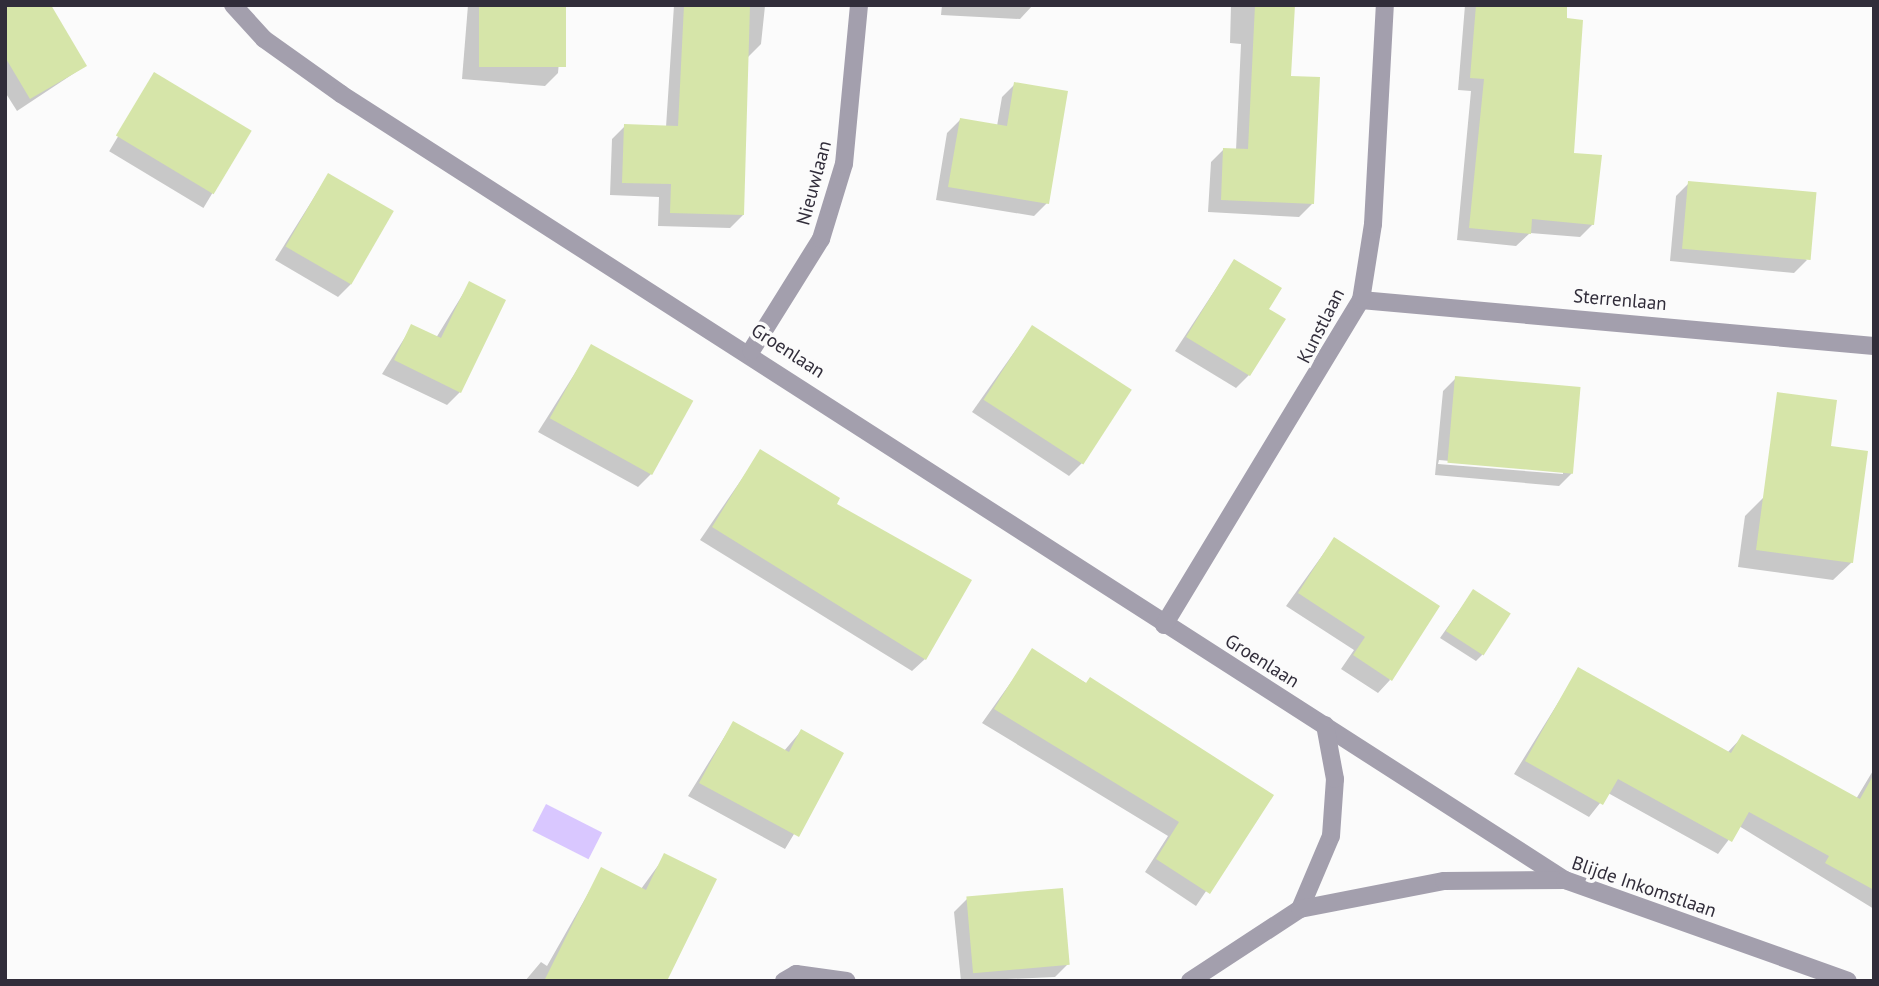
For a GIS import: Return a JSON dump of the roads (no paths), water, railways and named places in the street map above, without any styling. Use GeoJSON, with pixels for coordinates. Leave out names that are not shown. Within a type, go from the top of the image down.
{"type":"FeatureCollection","features":[{"type":"Feature","properties":{"kind":"street","name":"Groenlaan"},"geometry":{"type":"LineString","coordinates":[[233,5],[264,39],[341,93],[751,351],[1164,625],[1325,725],[1564,880]]}},
{"type":"Feature","properties":{"kind":"street","name":"Nieuwlaan"},"geometry":{"type":"LineString","coordinates":[[751,351],[821,239],[844,164],[859,5]]}},
{"type":"Feature","properties":{"kind":"street","name":"Kunstlaan"},"geometry":{"type":"LineString","coordinates":[[1164,625],[1361,300],[1373,224],[1385,5]]}},
{"type":"Feature","properties":{"kind":"street","name":"Sterrenlaan"},"geometry":{"type":"LineString","coordinates":[[1361,300],[1874,346]]}},
{"type":"Feature","properties":{"kind":"street"},"geometry":{"type":"LineString","coordinates":[[1300,909],[1331,836],[1335,779],[1325,725]]}},
{"type":"Feature","properties":{"kind":"street","name":"Blijde Inkomstlaan"},"geometry":{"type":"LineString","coordinates":[[1190,981],[1300,909],[1444,881],[1564,880],[1848,981]]}},
{"type":"Feature","properties":{"kind":"street"},"geometry":{"type":"LineString","coordinates":[[784,981],[796,974],[847,981]]}}]}
